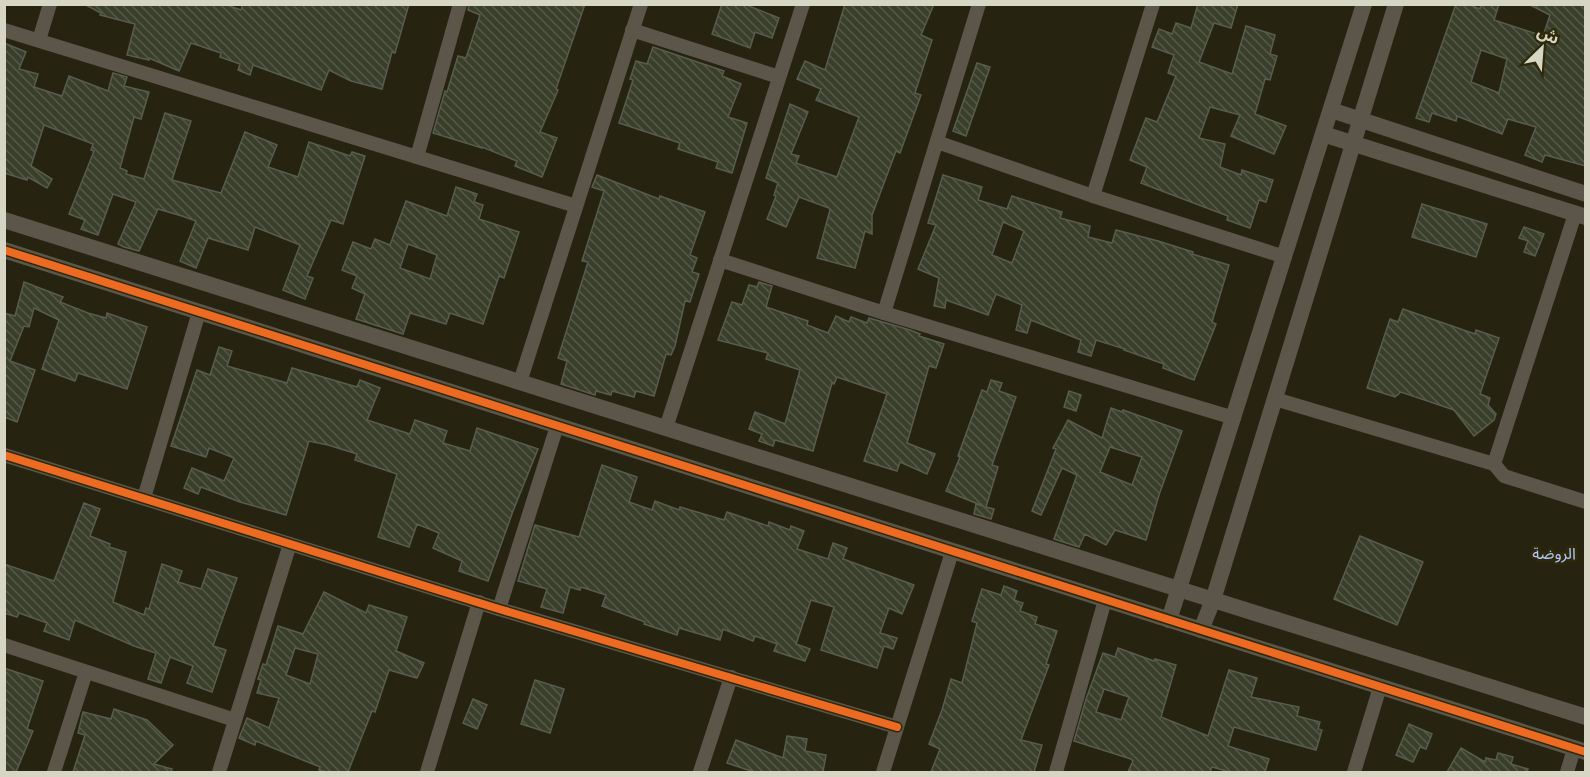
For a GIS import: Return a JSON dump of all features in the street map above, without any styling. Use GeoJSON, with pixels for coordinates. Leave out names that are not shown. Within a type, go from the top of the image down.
{"type":"FeatureCollection","features":[{"type":"Feature","properties":{"kind":"street"},"geometry":{"type":"LineString","coordinates":[[39,40],[50,4]]}},
{"type":"Feature","properties":{"kind":"street"},"geometry":{"type":"LineString","coordinates":[[417,157],[460,4]]}},
{"type":"Feature","properties":{"kind":"street"},"geometry":{"type":"LineString","coordinates":[[520,382],[641,4]]}},
{"type":"Feature","properties":{"kind":"street"},"geometry":{"type":"LineString","coordinates":[[666,428],[803,4]]}},
{"type":"Feature","properties":{"kind":"street"},"geometry":{"type":"LineString","coordinates":[[884,314],[979,4]]}},
{"type":"Feature","properties":{"kind":"street"},"geometry":{"type":"LineString","coordinates":[[1093,196],[1153,4]]}},
{"type":"Feature","properties":{"kind":"street"},"geometry":{"type":"LineString","coordinates":[[1169,620],[1364,4]]}},
{"type":"Feature","properties":{"kind":"street"},"geometry":{"type":"LineString","coordinates":[[1201,630],[1213,600],[1396,4]]}},
{"type":"Feature","properties":{"kind":"street"},"geometry":{"type":"LineString","coordinates":[[4,30],[576,206]]}},
{"type":"Feature","properties":{"kind":"street"},"geometry":{"type":"LineString","coordinates":[[632,30],[779,77]]}},
{"type":"Feature","properties":{"kind":"street"},"geometry":{"type":"LineString","coordinates":[[1331,110],[1586,194]]}},
{"type":"Feature","properties":{"kind":"street"},"geometry":{"type":"LineString","coordinates":[[1323,135],[1580,216],[1494,464]]}},
{"type":"Feature","properties":{"kind":"street"},"geometry":{"type":"LineString","coordinates":[[937,142],[1093,196],[1284,257]]}},
{"type":"Feature","properties":{"kind":"street"},"geometry":{"type":"LineString","coordinates":[[4,220],[1586,717]]}},
{"type":"Feature","properties":{"kind":"street"},"geometry":{"type":"LineString","coordinates":[[4,250],[1580,751],[1567,772]]}},
{"type":"Feature","properties":{"kind":"street"},"geometry":{"type":"LineString","coordinates":[[720,260],[884,314],[1234,418]]}},
{"type":"Feature","properties":{"kind":"street"},"geometry":{"type":"LineString","coordinates":[[144,498],[200,312]]}},
{"type":"Feature","properties":{"kind":"street"},"geometry":{"type":"LineString","coordinates":[[1275,399],[1494,464],[1504,476],[1586,502]]}},
{"type":"Feature","properties":{"kind":"street"},"geometry":{"type":"LineString","coordinates":[[499,609],[557,426]]}},
{"type":"Feature","properties":{"kind":"street"},"geometry":{"type":"LineString","coordinates":[[4,455],[499,609],[897,727]]}},
{"type":"Feature","properties":{"kind":"street"},"geometry":{"type":"LineString","coordinates":[[219,772],[290,544]]}},
{"type":"Feature","properties":{"kind":"street"},"geometry":{"type":"LineString","coordinates":[[883,772],[952,552]]}},
{"type":"Feature","properties":{"kind":"street"},"geometry":{"type":"LineString","coordinates":[[1057,772],[1105,600]]}},
{"type":"Feature","properties":{"kind":"street"},"geometry":{"type":"LineString","coordinates":[[427,772],[479,602]]}},
{"type":"Feature","properties":{"kind":"street"},"geometry":{"type":"LineString","coordinates":[[4,645],[236,720]]}},
{"type":"Feature","properties":{"kind":"street"},"geometry":{"type":"LineString","coordinates":[[54,772],[86,672]]}},
{"type":"Feature","properties":{"kind":"street"},"geometry":{"type":"LineString","coordinates":[[700,772],[731,677]]}},
{"type":"Feature","properties":{"kind":"street"},"geometry":{"type":"LineString","coordinates":[[1354,772],[1380,687]]}},
{"type":"Feature","properties":{"kind":"building"},"geometry":{"type":"Polygon","coordinates":[[[84,4],[224,4],[241,10],[243,4],[409,4],[382,89],[351,81],[329,70],[321,90],[253,65],[250,75],[238,70],[240,64],[220,57],[221,53],[191,43],[179,71],[149,58],[149,60],[127,55],[135,24],[100,15],[101,13],[84,4]]]}},
{"type":"Feature","properties":{"kind":"building"},"geometry":{"type":"Polygon","coordinates":[[[469,4],[585,4],[556,89],[558,90],[540,132],[557,138],[542,177],[515,166],[517,161],[482,147],[433,133],[458,56],[466,58],[480,15],[468,10],[469,4]]]}},
{"type":"Feature","properties":{"kind":"building"},"geometry":{"type":"Polygon","coordinates":[[[722,4],[744,4],[779,18],[772,38],[755,32],[750,48],[712,34],[722,4]]]}},
{"type":"Feature","properties":{"kind":"building"},"geometry":{"type":"Polygon","coordinates":[[[845,4],[934,4],[921,35],[932,40],[915,93],[921,95],[900,153],[896,151],[872,215],[872,234],[865,231],[855,268],[817,258],[829,208],[799,197],[786,227],[767,219],[776,196],[774,195],[778,183],[766,178],[790,104],[808,112],[791,154],[799,156],[796,163],[837,177],[859,117],[816,100],[821,89],[797,79],[805,61],[825,70],[845,4]]]}},
{"type":"Feature","properties":{"kind":"building"},"geometry":{"type":"Polygon","coordinates":[[[1198,4],[1238,4],[1231,28],[1214,23],[1199,62],[1232,74],[1246,26],[1275,35],[1270,54],[1277,56],[1270,80],[1265,79],[1255,114],[1286,126],[1274,154],[1231,136],[1240,115],[1210,107],[1199,138],[1225,144],[1220,167],[1241,175],[1242,170],[1273,180],[1266,202],[1259,200],[1250,228],[1227,220],[1228,216],[1141,183],[1147,167],[1130,160],[1146,118],[1157,122],[1176,76],[1168,73],[1174,55],[1152,47],[1159,29],[1172,34],[1176,23],[1191,28],[1198,4]]]}},
{"type":"Feature","properties":{"kind":"building"},"geometry":{"type":"Polygon","coordinates":[[[1456,4],[1467,4],[1480,9],[1481,4],[1499,4],[1494,20],[1543,36],[1550,15],[1528,4],[1586,4],[1586,166],[1545,155],[1542,162],[1525,155],[1536,127],[1508,119],[1502,134],[1457,116],[1456,121],[1432,113],[1429,122],[1416,118],[1456,4]],[[1481,50],[1471,82],[1499,93],[1507,59],[1481,50]]]}},
{"type":"Feature","properties":{"kind":"building"},"geometry":{"type":"Polygon","coordinates":[[[4,43],[26,52],[19,69],[38,74],[34,87],[62,96],[69,76],[108,91],[113,73],[127,77],[124,86],[149,92],[141,119],[134,117],[120,168],[127,171],[126,174],[144,179],[165,113],[191,121],[172,180],[221,193],[245,132],[277,145],[268,167],[298,177],[309,142],[350,156],[352,152],[365,156],[343,224],[331,220],[307,276],[313,278],[305,299],[283,290],[300,245],[255,227],[248,250],[208,238],[196,268],[180,261],[196,221],[182,216],[158,209],[139,251],[124,247],[118,244],[136,202],[113,194],[98,235],[81,229],[85,220],[69,214],[94,151],[91,150],[93,144],[44,125],[31,166],[52,179],[47,188],[28,177],[27,180],[4,173],[4,43]]]}},
{"type":"Feature","properties":{"kind":"building"},"geometry":{"type":"Polygon","coordinates":[[[653,47],[724,71],[722,76],[741,84],[728,117],[747,123],[732,173],[716,168],[718,162],[678,149],[680,143],[619,123],[633,80],[630,79],[636,61],[647,64],[653,47]]]}},
{"type":"Feature","properties":{"kind":"building"},"geometry":{"type":"Polygon","coordinates":[[[977,63],[990,67],[966,136],[953,131],[977,63]]]}},
{"type":"Feature","properties":{"kind":"building"},"geometry":{"type":"Polygon","coordinates":[[[597,175],[659,199],[660,196],[705,212],[690,255],[697,258],[692,272],[699,274],[690,302],[685,301],[675,346],[671,355],[666,354],[654,396],[636,391],[634,397],[612,391],[611,395],[596,391],[595,395],[561,384],[567,361],[558,358],[588,262],[582,261],[604,191],[592,187],[597,175]]]}},
{"type":"Feature","properties":{"kind":"building"},"geometry":{"type":"Polygon","coordinates":[[[943,175],[982,187],[978,200],[1007,209],[1012,196],[1062,212],[1060,218],[1090,226],[1088,237],[1112,243],[1116,230],[1158,241],[1229,265],[1212,322],[1216,324],[1194,380],[1163,368],[1164,364],[1096,340],[1091,356],[1078,352],[1081,340],[1031,320],[1027,333],[1016,330],[1022,305],[996,294],[988,315],[946,300],[945,308],[934,306],[939,278],[918,269],[936,225],[928,223],[943,175]],[[1003,222],[992,255],[1012,263],[1024,231],[1003,222]]]}},
{"type":"Feature","properties":{"kind":"building"},"geometry":{"type":"Polygon","coordinates":[[[456,187],[477,194],[474,202],[483,205],[479,219],[519,232],[504,278],[499,276],[483,324],[450,313],[446,324],[410,313],[403,334],[356,319],[365,294],[352,288],[357,276],[342,270],[353,242],[371,249],[375,239],[390,245],[406,201],[447,216],[456,187]],[[408,244],[400,268],[430,279],[437,255],[408,244]]]}},
{"type":"Feature","properties":{"kind":"building"},"geometry":{"type":"Polygon","coordinates":[[[1422,204],[1487,224],[1476,257],[1412,237],[1422,204]]]}},
{"type":"Feature","properties":{"kind":"building"},"geometry":{"type":"Polygon","coordinates":[[[1524,227],[1544,234],[1535,256],[1524,252],[1528,241],[1519,238],[1524,227]]]}},
{"type":"Feature","properties":{"kind":"building"},"geometry":{"type":"Polygon","coordinates":[[[24,282],[63,297],[60,302],[88,313],[106,318],[107,313],[147,327],[127,389],[78,373],[75,381],[42,369],[59,320],[34,308],[29,327],[24,326],[10,361],[35,370],[17,422],[4,417],[4,313],[15,316],[24,282]]]}},
{"type":"Feature","properties":{"kind":"building"},"geometry":{"type":"Polygon","coordinates":[[[759,282],[772,286],[766,307],[808,321],[807,325],[828,333],[836,316],[849,322],[851,317],[867,323],[869,318],[910,330],[920,334],[919,336],[944,344],[936,368],[929,366],[907,443],[935,454],[927,474],[900,462],[897,471],[864,461],[887,394],[837,377],[834,384],[832,383],[813,451],[775,440],[773,446],[759,441],[762,434],[749,429],[755,412],[785,424],[800,370],[766,359],[768,353],[718,340],[732,302],[742,305],[749,285],[757,287],[759,282]]]}},
{"type":"Feature","properties":{"kind":"building"},"geometry":{"type":"Polygon","coordinates":[[[1403,309],[1475,334],[1476,330],[1499,338],[1480,394],[1490,398],[1488,405],[1496,414],[1494,420],[1474,436],[1454,410],[1401,392],[1395,397],[1367,388],[1390,319],[1398,322],[1403,309]]]}},
{"type":"Feature","properties":{"kind":"building"},"geometry":{"type":"Polygon","coordinates":[[[219,347],[232,351],[227,366],[287,383],[292,368],[357,387],[360,380],[380,388],[367,420],[410,434],[415,420],[447,431],[443,443],[470,451],[477,428],[538,449],[488,581],[459,571],[462,561],[433,548],[439,533],[417,524],[409,547],[378,537],[397,474],[355,460],[357,454],[328,445],[309,441],[286,515],[240,502],[201,487],[198,494],[184,488],[192,468],[224,481],[234,458],[209,448],[206,457],[171,446],[197,370],[210,375],[219,347]]]}},
{"type":"Feature","properties":{"kind":"building"},"geometry":{"type":"Polygon","coordinates":[[[991,380],[1002,383],[999,391],[1016,397],[992,465],[998,467],[986,507],[994,509],[991,519],[974,514],[976,504],[983,506],[946,491],[982,390],[987,392],[991,380]]]}},
{"type":"Feature","properties":{"kind":"building"},"geometry":{"type":"Polygon","coordinates":[[[1069,391],[1081,395],[1076,411],[1064,407],[1069,391]]]}},
{"type":"Feature","properties":{"kind":"building"},"geometry":{"type":"Polygon","coordinates":[[[1111,408],[1182,431],[1146,540],[1115,530],[1106,545],[1085,534],[1079,547],[1054,539],[1077,475],[1062,468],[1041,515],[1032,511],[1056,449],[1053,448],[1068,420],[1102,438],[1111,408]],[[1110,447],[1100,472],[1132,485],[1142,457],[1110,447]]]}},
{"type":"Feature","properties":{"kind":"building"},"geometry":{"type":"Polygon","coordinates":[[[602,465],[637,477],[629,502],[652,510],[655,501],[679,510],[680,507],[724,520],[727,512],[768,526],[769,522],[790,530],[791,526],[804,531],[797,549],[828,559],[833,543],[847,548],[843,559],[914,585],[902,614],[889,608],[880,633],[897,638],[893,649],[884,646],[877,668],[821,650],[834,607],[811,600],[796,644],[810,649],[805,661],[774,651],[777,644],[755,636],[753,641],[723,629],[720,640],[679,628],[677,635],[602,606],[606,595],[581,587],[580,590],[570,587],[563,613],[541,607],[547,589],[518,581],[535,525],[579,537],[602,465]]]}},
{"type":"Feature","properties":{"kind":"building"},"geometry":{"type":"Polygon","coordinates":[[[84,503],[100,509],[90,536],[110,544],[109,547],[126,552],[113,602],[144,615],[146,608],[149,609],[162,564],[182,571],[178,582],[201,589],[208,569],[237,578],[213,646],[226,650],[212,692],[187,683],[193,666],[170,657],[161,683],[148,679],[156,653],[134,646],[75,620],[69,640],[44,631],[47,623],[19,613],[17,617],[4,613],[4,564],[54,581],[84,503]]]}},
{"type":"Feature","properties":{"kind":"building"},"geometry":{"type":"Polygon","coordinates":[[[1360,536],[1423,562],[1397,625],[1334,599],[1360,536]]]}},
{"type":"Feature","properties":{"kind":"building"},"geometry":{"type":"Polygon","coordinates":[[[1004,586],[1017,591],[1014,600],[1023,603],[1020,611],[1037,617],[1035,624],[1057,631],[1046,664],[1049,665],[1021,740],[1042,745],[1034,772],[931,772],[940,749],[929,744],[951,679],[962,683],[977,623],[972,621],[982,589],[1001,595],[1004,586]]]}},
{"type":"Feature","properties":{"kind":"building"},"geometry":{"type":"Polygon","coordinates":[[[324,592],[366,613],[369,605],[407,617],[396,651],[424,663],[417,678],[389,670],[375,712],[372,711],[348,772],[319,770],[320,767],[256,741],[255,745],[239,738],[247,718],[269,728],[279,698],[257,693],[261,680],[258,679],[263,664],[266,665],[278,626],[303,634],[324,592]],[[295,648],[286,675],[310,684],[318,654],[295,648]]]}},
{"type":"Feature","properties":{"kind":"building"},"geometry":{"type":"Polygon","coordinates":[[[1118,648],[1154,661],[1155,659],[1176,665],[1161,717],[1208,736],[1229,670],[1257,678],[1251,697],[1299,707],[1297,716],[1320,722],[1318,729],[1322,730],[1316,750],[1234,727],[1228,746],[1269,759],[1265,772],[1230,772],[1212,767],[1210,772],[1128,772],[1133,761],[1131,759],[1074,741],[1103,653],[1115,657],[1118,648]],[[1104,689],[1096,712],[1121,720],[1129,697],[1104,689]]]}},
{"type":"Feature","properties":{"kind":"building"},"geometry":{"type":"Polygon","coordinates":[[[4,668],[43,681],[27,729],[33,731],[16,772],[4,772],[4,668]]]}},
{"type":"Feature","properties":{"kind":"building"},"geometry":{"type":"Polygon","coordinates":[[[535,680],[564,689],[550,733],[521,724],[535,680]]]}},
{"type":"Feature","properties":{"kind":"building"},"geometry":{"type":"Polygon","coordinates":[[[473,699],[487,705],[477,729],[463,723],[473,699]]]}},
{"type":"Feature","properties":{"kind":"building"},"geometry":{"type":"Polygon","coordinates":[[[114,709],[147,720],[173,745],[154,764],[172,769],[171,772],[73,772],[85,735],[78,733],[83,712],[111,719],[114,709]]]}},
{"type":"Feature","properties":{"kind":"building"},"geometry":{"type":"Polygon","coordinates":[[[1409,724],[1432,734],[1426,749],[1420,747],[1413,762],[1396,755],[1409,724]]]}},
{"type":"Feature","properties":{"kind":"building"},"geometry":{"type":"Polygon","coordinates":[[[787,736],[807,739],[805,751],[826,755],[823,772],[754,772],[727,763],[736,740],[783,758],[787,736]]]}},
{"type":"Feature","properties":{"kind":"building"},"geometry":{"type":"Polygon","coordinates":[[[1461,748],[1485,762],[1486,758],[1496,760],[1498,753],[1513,757],[1511,764],[1528,769],[1527,772],[1447,772],[1461,748]]]}},
{"type":"Feature","properties":{"kind":"cycle path"},"geometry":{"type":"LineString","coordinates":[[4,250],[1586,752]]}},
{"type":"Feature","properties":{"kind":"cycle path"},"geometry":{"type":"LineString","coordinates":[[4,455],[499,609],[897,727]]}},
{"type":"Feature","properties":{"kind":"district","name":"الروضة"},"geometry":{"type":"Point","coordinates":[1554,553]}}]}
